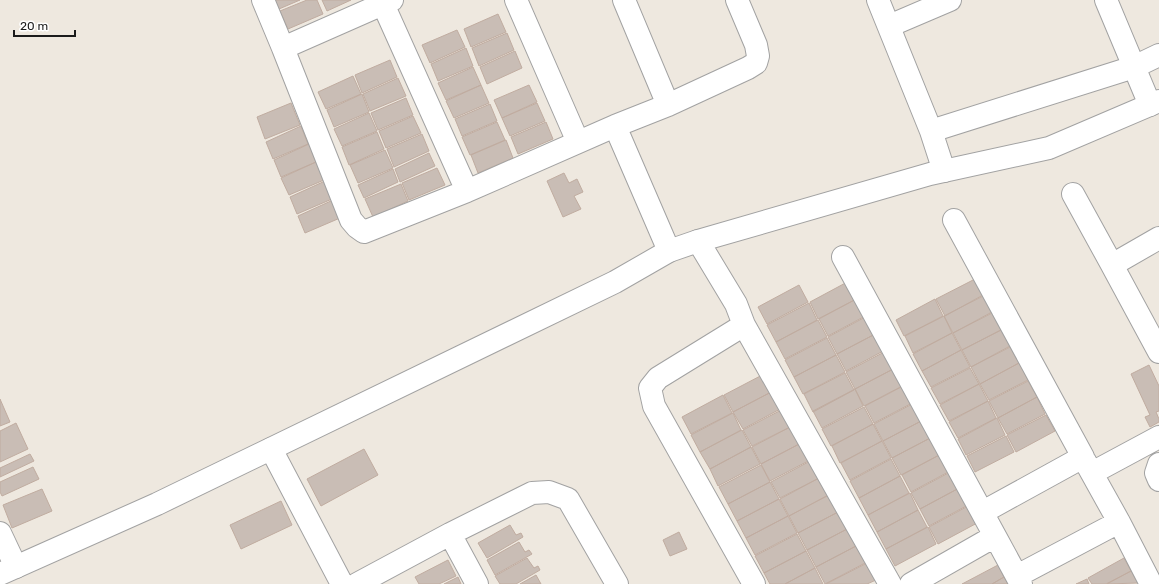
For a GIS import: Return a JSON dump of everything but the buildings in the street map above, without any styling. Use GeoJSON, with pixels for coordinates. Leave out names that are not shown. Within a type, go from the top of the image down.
{"type":"FeatureCollection","features":[{"type":"Feature","properties":{"kind":"street"},"geometry":{"type":"LineString","coordinates":[[263,0],[351,220],[357,228],[364,232],[467,191],[615,126],[668,105],[756,64],[758,56],[756,45],[737,0]]}},
{"type":"Feature","properties":{"kind":"street"},"geometry":{"type":"LineString","coordinates":[[516,0],[578,142]]}},
{"type":"Feature","properties":{"kind":"street"},"geometry":{"type":"LineString","coordinates":[[624,0],[668,105]]}},
{"type":"Feature","properties":{"kind":"street"},"geometry":{"type":"LineString","coordinates":[[878,0],[931,131],[944,171]]}},
{"type":"Feature","properties":{"kind":"street"},"geometry":{"type":"LineString","coordinates":[[889,26],[950,0]]}},
{"type":"Feature","properties":{"kind":"street"},"geometry":{"type":"LineString","coordinates":[[0,534],[8,570],[157,504],[615,282],[670,251],[698,241],[922,176],[1049,148],[1155,103],[1134,67],[1106,0]]}},
{"type":"Feature","properties":{"kind":"street"},"geometry":{"type":"LineString","coordinates":[[283,48],[388,2],[467,191]]}},
{"type":"Feature","properties":{"kind":"street"},"geometry":{"type":"LineString","coordinates":[[931,131],[1134,67],[1159,55]]}},
{"type":"Feature","properties":{"kind":"street"},"geometry":{"type":"LineString","coordinates":[[615,126],[670,251]]}},
{"type":"Feature","properties":{"kind":"street"},"geometry":{"type":"LineString","coordinates":[[1073,194],[1159,352]]}},
{"type":"Feature","properties":{"kind":"street"},"geometry":{"type":"LineString","coordinates":[[954,220],[1119,522],[1151,584]]}},
{"type":"Feature","properties":{"kind":"street"},"geometry":{"type":"LineString","coordinates":[[1112,264],[1159,238]]}},
{"type":"Feature","properties":{"kind":"street"},"geometry":{"type":"LineString","coordinates":[[698,241],[736,304],[744,326],[890,584]]}},
{"type":"Feature","properties":{"kind":"street"},"geometry":{"type":"LineString","coordinates":[[843,257],[1019,580],[1119,522]]}},
{"type":"Feature","properties":{"kind":"street"},"geometry":{"type":"LineString","coordinates":[[744,326],[658,378],[650,388],[654,406],[754,584]]}},
{"type":"Feature","properties":{"kind":"street"},"geometry":{"type":"LineString","coordinates":[[983,512],[1087,465],[1159,437]]}},
{"type":"Feature","properties":{"kind":"street"},"geometry":{"type":"LineString","coordinates":[[271,449],[342,584]]}},
{"type":"Feature","properties":{"kind":"street"},"geometry":{"type":"LineString","coordinates":[[1159,464],[1156,473],[1159,480]]}},
{"type":"Feature","properties":{"kind":"street"},"geometry":{"type":"LineString","coordinates":[[357,584],[450,534],[532,493],[549,492],[568,499],[618,584]]}},
{"type":"Feature","properties":{"kind":"street"},"geometry":{"type":"LineString","coordinates":[[450,534],[477,584]]}},
{"type":"Feature","properties":{"kind":"street"},"geometry":{"type":"LineString","coordinates":[[911,584],[996,536]]}}]}
